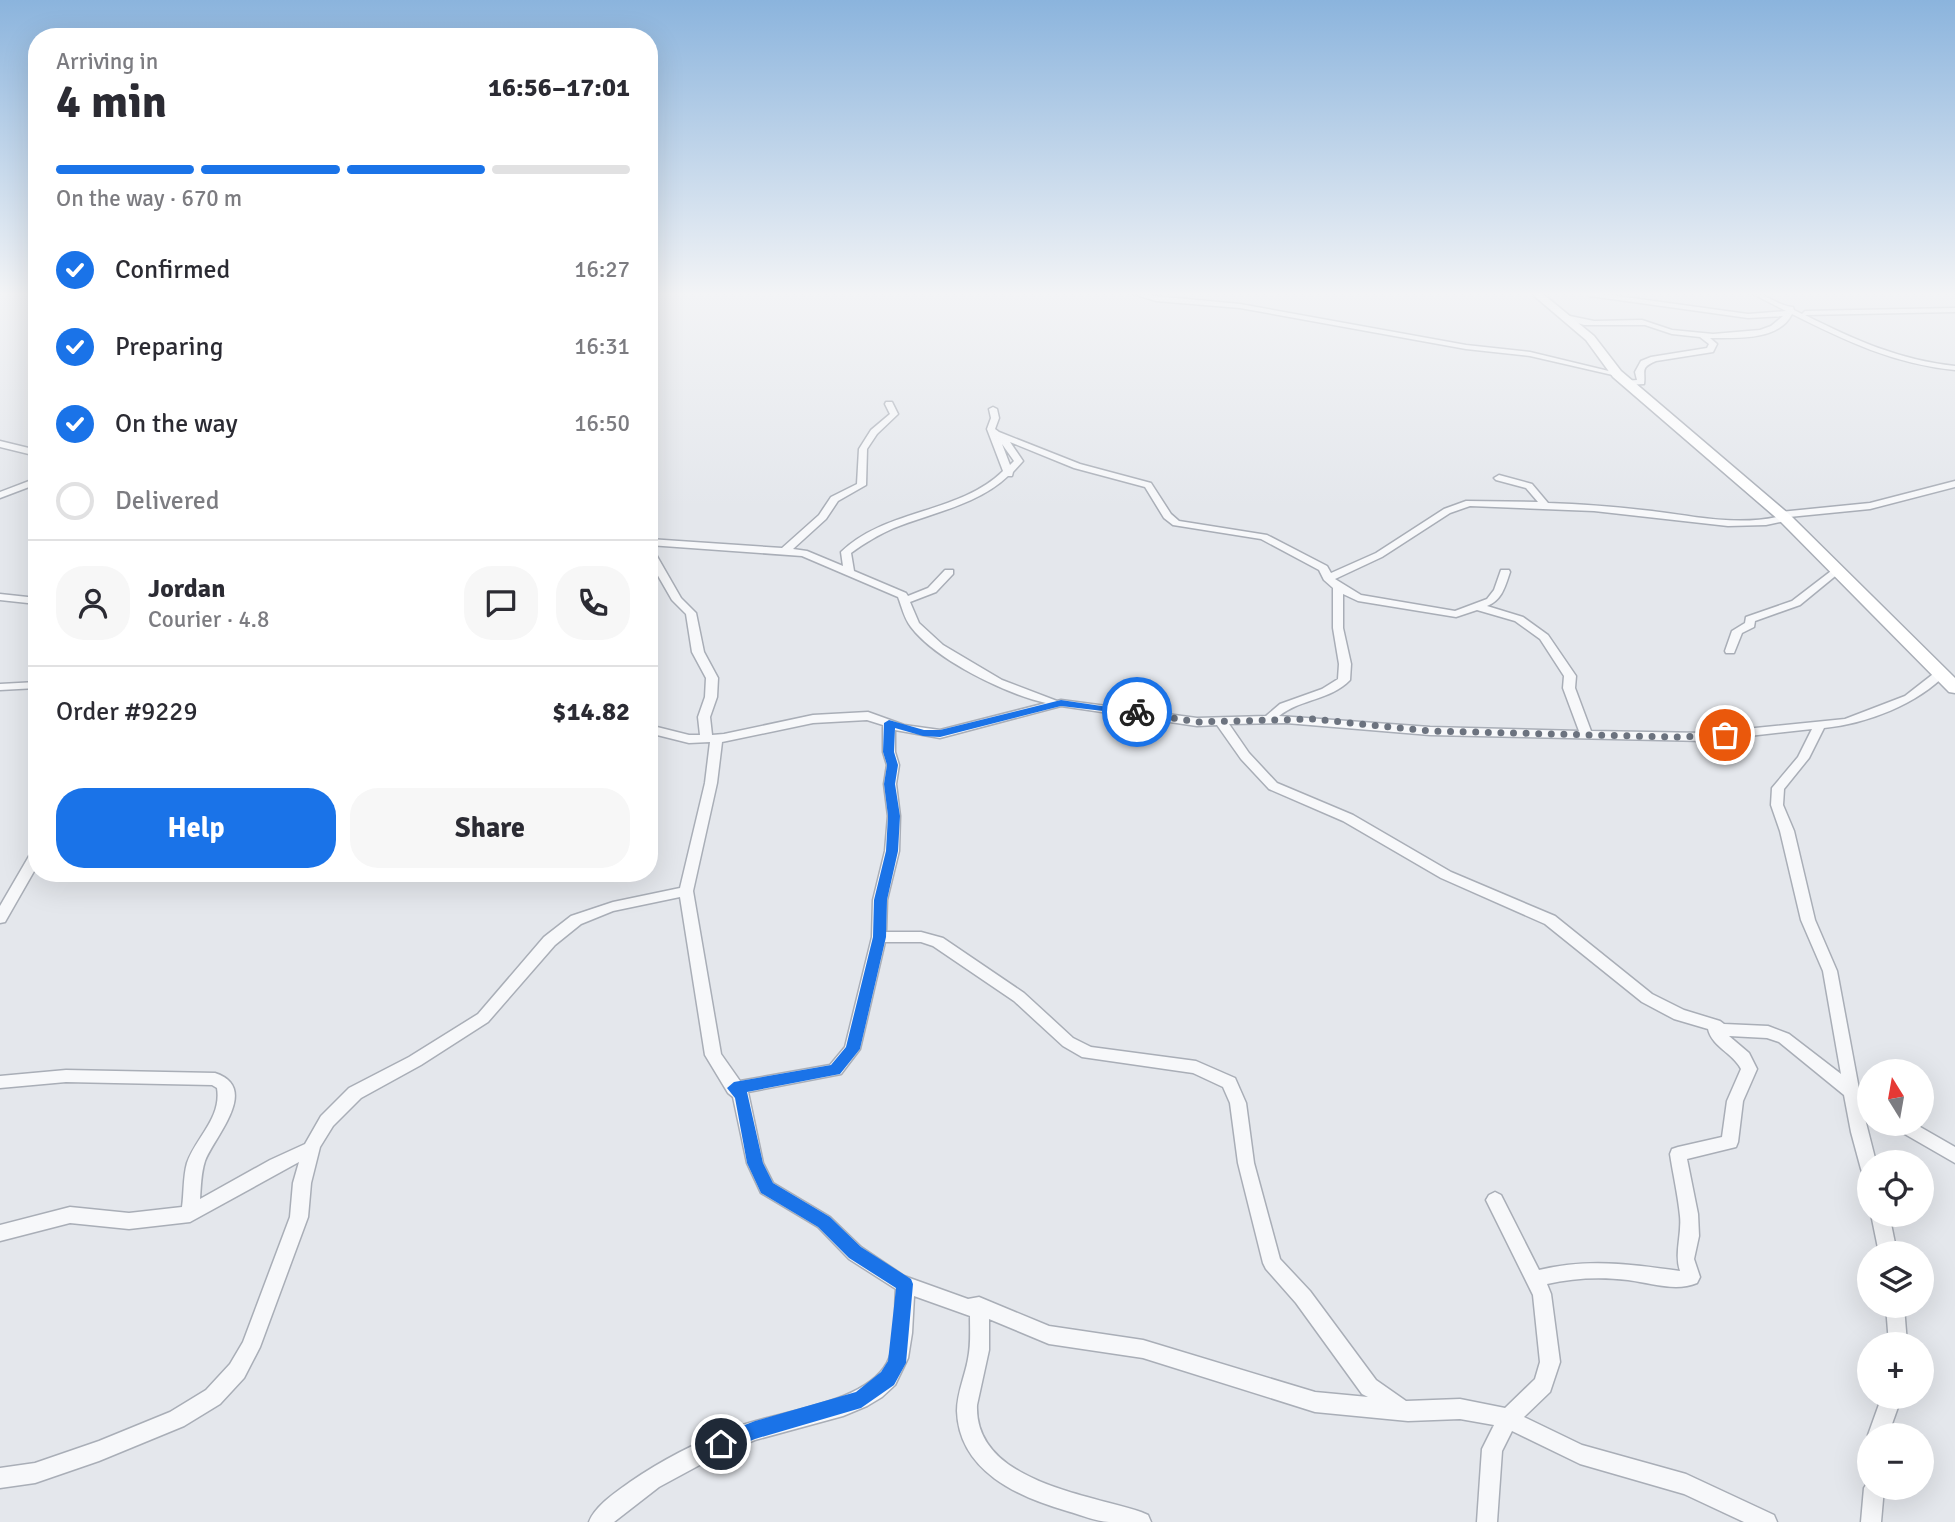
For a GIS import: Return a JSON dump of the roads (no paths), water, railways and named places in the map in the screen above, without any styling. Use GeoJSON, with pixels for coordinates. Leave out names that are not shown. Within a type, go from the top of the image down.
{"type":"FeatureCollection","features":[{"type":"Feature","properties":{"kind":"street"},"geometry":{"type":"LineString","coordinates":[[1572,365],[1641,382],[1640,368],[1643,365]]}},
{"type":"Feature","properties":{"kind":"street"},"geometry":{"type":"LineString","coordinates":[[1612,365],[1622,378],[1782,516],[1955,688]]}},
{"type":"Feature","properties":{"kind":"street"},"geometry":{"type":"LineString","coordinates":[[1922,365],[1955,368]]}},
{"type":"Feature","properties":{"kind":"street"},"geometry":{"type":"LineString","coordinates":[[784,552],[822,517],[834,499],[861,485],[863,449],[874,432],[894,414],[889,404]]}},
{"type":"Feature","properties":{"kind":"street"},"geometry":{"type":"LineString","coordinates":[[993,409],[993,433]]}},
{"type":"Feature","properties":{"kind":"street"},"geometry":{"type":"LineString","coordinates":[[849,570],[846,552],[871,534],[945,506],[1009,474],[1019,461],[1007,444],[993,433]]}},
{"type":"Feature","properties":{"kind":"street"},"geometry":{"type":"LineString","coordinates":[[993,433],[1077,466],[1148,485],[1167,516],[1176,523],[1264,537],[1320,565],[1338,587],[1358,598],[1455,614],[1492,601],[1499,591],[1505,572]]}},
{"type":"Feature","properties":{"kind":"street"},"geometry":{"type":"LineString","coordinates":[[0,444],[28,451]]}},
{"type":"Feature","properties":{"kind":"street"},"geometry":{"type":"LineString","coordinates":[[4,492],[28,476]]}},
{"type":"Feature","properties":{"kind":"street"},"geometry":{"type":"LineString","coordinates":[[1499,478],[1529,486],[1547,507]]}},
{"type":"Feature","properties":{"kind":"street"},"geometry":{"type":"LineString","coordinates":[[4,492],[28,484]]}},
{"type":"Feature","properties":{"kind":"street"},"geometry":{"type":"LineString","coordinates":[[1328,578],[1379,555],[1465,503],[1636,512],[1725,525],[1766,523],[1782,516],[1870,506],[1955,484]]}},
{"type":"Feature","properties":{"kind":"street"},"geometry":{"type":"LineString","coordinates":[[658,543],[814,555],[893,589],[905,601],[916,626],[941,649],[1018,693],[1061,703],[1182,720],[1312,719],[1430,731],[1705,737],[1847,722],[1892,706],[1941,673]]}},
{"type":"Feature","properties":{"kind":"street"},"geometry":{"type":"LineString","coordinates":[[658,567],[677,600],[691,613],[698,652],[712,678],[705,717],[711,739],[710,783],[686,891],[713,1055],[741,1095],[755,1163],[767,1188],[824,1222],[855,1253],[905,1284],[968,1308],[979,1307],[1049,1335],[1143,1349],[1315,1402],[1408,1411],[1460,1409],[1508,1419],[1580,1454],[1669,1478],[1767,1522]]}},
{"type":"Feature","properties":{"kind":"street"},"geometry":{"type":"LineString","coordinates":[[1730,651],[1737,631],[1750,625],[1750,619],[1796,603],[1835,571]]}},
{"type":"Feature","properties":{"kind":"street"},"geometry":{"type":"LineString","coordinates":[[905,601],[932,590],[949,572]]}},
{"type":"Feature","properties":{"kind":"street"},"geometry":{"type":"LineString","coordinates":[[1270,719],[1278,709],[1320,695],[1344,680],[1345,664],[1338,628],[1338,587]]}},
{"type":"Feature","properties":{"kind":"street"},"geometry":{"type":"LineString","coordinates":[[0,597],[28,600]]}},
{"type":"Feature","properties":{"kind":"street"},"geometry":{"type":"LineString","coordinates":[[1478,607],[1519,619],[1544,637],[1570,676],[1569,688],[1586,734]]}},
{"type":"Feature","properties":{"kind":"street"},"geometry":{"type":"LineString","coordinates":[[0,687],[28,685]]}},
{"type":"Feature","properties":{"kind":"street"},"geometry":{"type":"LineString","coordinates":[[658,732],[671,737],[711,739],[823,718],[868,716],[923,733],[949,733],[1061,703]]}},
{"type":"Feature","properties":{"kind":"street"},"geometry":{"type":"LineString","coordinates":[[1220,720],[1245,756],[1273,786],[1348,818],[1446,875],[1550,920],[1647,998],[1695,1021],[1715,1025],[1720,1030],[1768,1032],[1784,1038],[1825,1068],[1857,1098]]}},
{"type":"Feature","properties":{"kind":"street"},"geometry":{"type":"LineString","coordinates":[[734,1088],[835,1070],[852,1049],[879,937],[880,900],[892,851],[894,816],[890,784],[892,765],[889,723]]}},
{"type":"Feature","properties":{"kind":"street"},"geometry":{"type":"LineString","coordinates":[[1819,727],[1793,773],[1778,788],[1777,805],[1787,831],[1808,920],[1830,971],[1865,1150]]}},
{"type":"Feature","properties":{"kind":"street"},"geometry":{"type":"LineString","coordinates":[[0,918],[4,904],[28,868]]}},
{"type":"Feature","properties":{"kind":"street"},"geometry":{"type":"LineString","coordinates":[[0,1478],[34,1473],[99,1451],[177,1419],[213,1397],[237,1371],[251,1347],[299,1217],[302,1183],[311,1149],[338,1107],[483,1018],[501,1001],[547,942],[577,920],[600,910],[649,902],[686,891]]}},
{"type":"Feature","properties":{"kind":"street"},"geometry":{"type":"LineString","coordinates":[[879,937],[921,937],[938,942],[1019,997],[1068,1042],[1088,1053],[1196,1067],[1229,1083],[1238,1103],[1246,1163],[1272,1263],[1303,1297],[1369,1387],[1389,1403],[1408,1411]]}},
{"type":"Feature","properties":{"kind":"street"},"geometry":{"type":"LineString","coordinates":[[1535,1279],[1577,1268],[1632,1271],[1684,1280],[1691,1277],[1685,1259],[1690,1236],[1689,1214],[1678,1154],[1730,1142],[1735,1101],[1749,1069],[1744,1057],[1717,1035],[1715,1025]]}},
{"type":"Feature","properties":{"kind":"street"},"geometry":{"type":"LineString","coordinates":[[0,1082],[66,1076],[215,1079],[224,1086],[227,1103],[221,1120],[197,1159],[192,1181],[190,1214]]}},
{"type":"Feature","properties":{"kind":"street"},"geometry":{"type":"LineString","coordinates":[[1922,1136],[1955,1156]]}},
{"type":"Feature","properties":{"kind":"street"},"geometry":{"type":"LineString","coordinates":[[0,1233],[71,1216],[129,1221],[190,1214],[276,1165],[311,1149]]}},
{"type":"Feature","properties":{"kind":"street"},"geometry":{"type":"LineString","coordinates":[[1486,1522],[1492,1449],[1508,1419],[1543,1385],[1549,1362],[1544,1302],[1495,1200]]}},
{"type":"Feature","properties":{"kind":"street"},"geometry":{"type":"LineString","coordinates":[[599,1522],[623,1497],[721,1444],[755,1430],[861,1399],[888,1378],[897,1363],[905,1284]]}},
{"type":"Feature","properties":{"kind":"street"},"geometry":{"type":"LineString","coordinates":[[979,1307],[979,1349],[968,1392],[967,1415],[970,1437],[991,1467],[1027,1486],[1141,1522]]}},
{"type":"Feature","properties":{"kind":"street"},"geometry":{"type":"LineString","coordinates":[[1871,1522],[1873,1500]]}}]}
